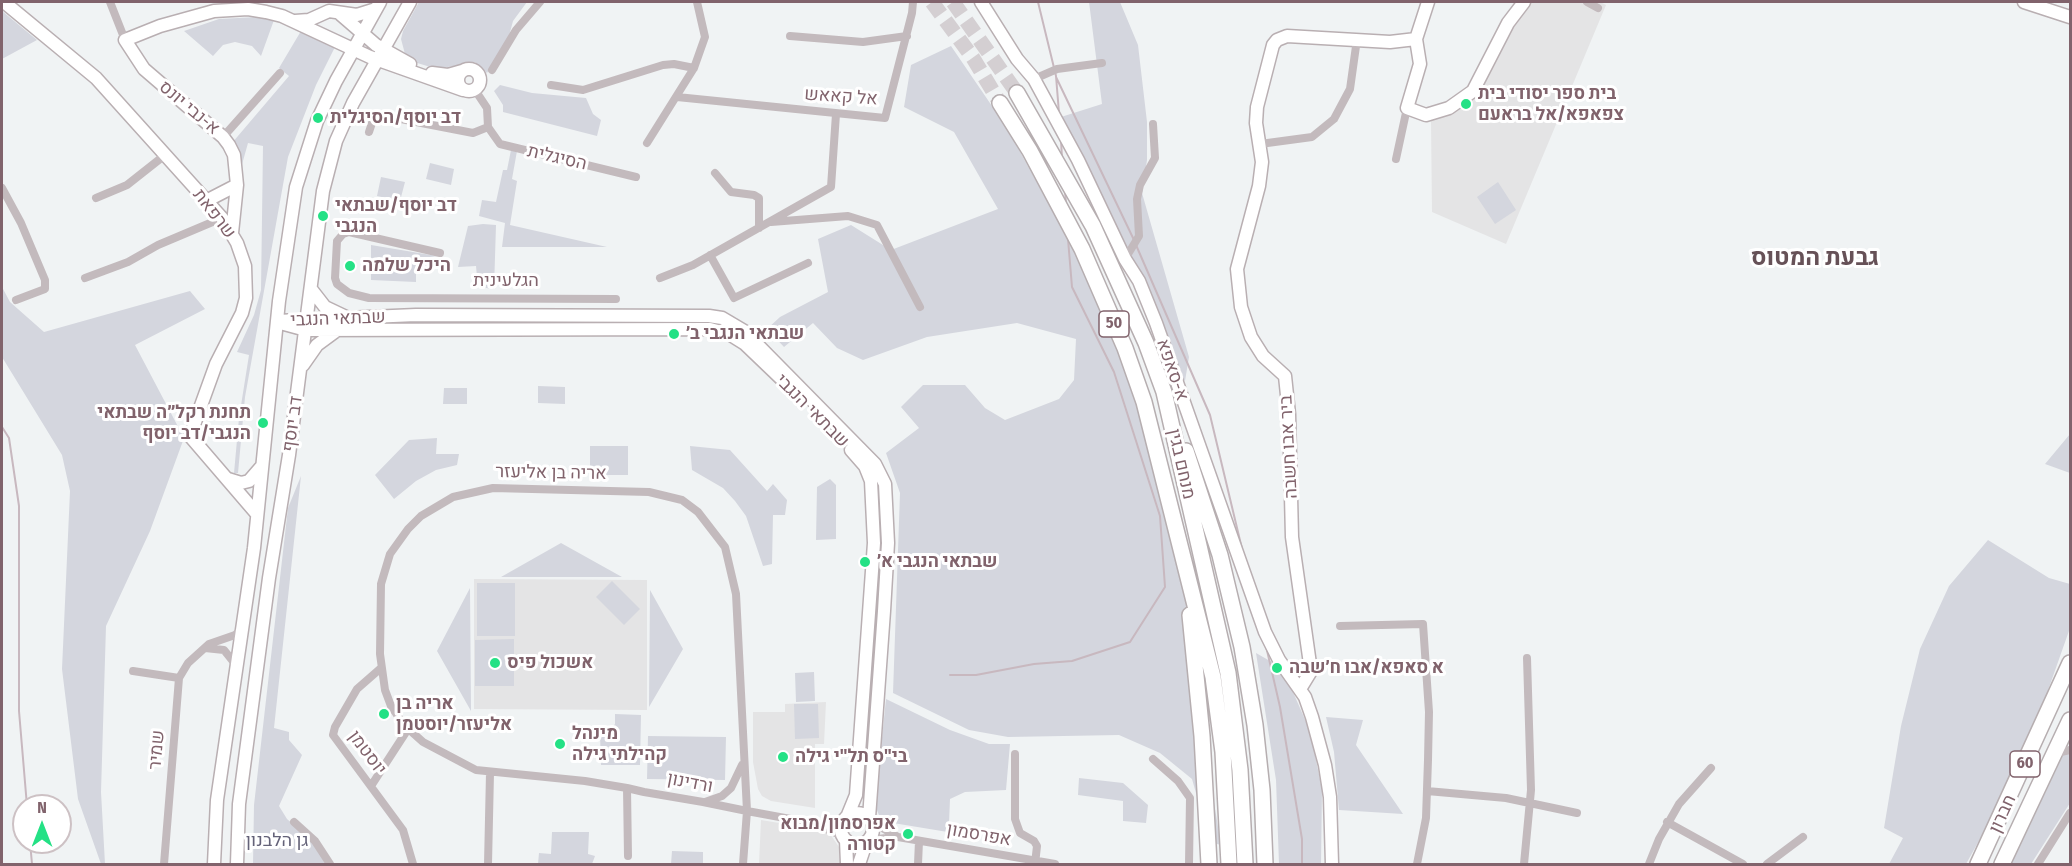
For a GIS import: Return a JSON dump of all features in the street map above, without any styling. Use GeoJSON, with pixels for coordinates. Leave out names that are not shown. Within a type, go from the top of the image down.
{"type":"FeatureCollection","features":[{"type":"Feature","properties":{"kind":"highway","name":"מנחם בגין"},"geometry":{"type":"LineString","coordinates":[[1017,93],[1093,226],[1142,333],[1164,392],[1226,662],[1240,771],[1245,864]]}},
{"type":"Feature","properties":{"kind":"highway","name":"מנחם בגין"},"geometry":{"type":"LineString","coordinates":[[1000,103],[1060,205],[1125,348],[1156,446],[1213,677],[1223,752],[1229,864]]}},
{"type":"Feature","properties":{"kind":"highway"},"geometry":{"type":"LineString","coordinates":[[1164,392],[1213,532],[1242,647],[1255,725],[1262,790],[1264,864]]}},
{"type":"Feature","properties":{"kind":"highway"},"geometry":{"type":"LineString","coordinates":[[1184,562],[1202,736],[1209,864]]}},
{"type":"Feature","properties":{"kind":"highway","name":"חברון"},"geometry":{"type":"LineString","coordinates":[[1978,864],[2070,663]]}},
{"type":"Feature","properties":{"kind":"highway","name":"חברון"},"geometry":{"type":"LineString","coordinates":[[2002,864],[2070,720]]}},
{"type":"Feature","properties":{"kind":"street","name":"א-נבי יונס"},"geometry":{"type":"LineString","coordinates":[[110,2],[125,40],[144,69],[223,137],[234,155],[237,185],[232,233]]}},
{"type":"Feature","properties":{"kind":"street","name":"דב יוסף"},"geometry":{"type":"LineString","coordinates":[[237,864],[239,804],[328,168],[336,141],[353,103],[410,2]]}},
{"type":"Feature","properties":{"kind":"street"},"geometry":{"type":"LineString","coordinates":[[492,70],[516,30],[540,2]]}},
{"type":"Feature","properties":{"kind":"street"},"geometry":{"type":"LineString","coordinates":[[647,143],[694,68],[705,37],[697,2]]}},
{"type":"Feature","properties":{"kind":"street","name":"אל קאאש"},"geometry":{"type":"LineString","coordinates":[[677,97],[885,118],[913,2]]}},
{"type":"Feature","properties":{"kind":"street","name":"א-סאפא"},"geometry":{"type":"LineString","coordinates":[[981,2],[1017,59],[1034,79],[1078,160],[1125,259],[1139,281],[1156,323],[1265,632],[1279,660],[1300,689],[1312,717],[1325,765],[1332,816],[1332,864]]}},
{"type":"Feature","properties":{"kind":"street"},"geometry":{"type":"LineString","coordinates":[[1396,159],[1407,108],[1420,64],[1416,39],[1424,22],[1428,2]]}},
{"type":"Feature","properties":{"kind":"street"},"geometry":{"type":"LineString","coordinates":[[1407,108],[1426,115],[1449,108],[1466,98],[1480,81],[1508,23],[1524,2]]}},
{"type":"Feature","properties":{"kind":"street"},"geometry":{"type":"LineString","coordinates":[[1587,2],[1598,8]]}},
{"type":"Feature","properties":{"kind":"street"},"geometry":{"type":"LineString","coordinates":[[2024,2],[2070,17]]}},
{"type":"Feature","properties":{"kind":"street","name":"שרפאת"},"geometry":{"type":"LineString","coordinates":[[3,3],[96,78],[222,218],[232,233],[244,266],[246,298],[242,313],[216,364],[190,436],[257,514]]}},
{"type":"Feature","properties":{"kind":"street"},"geometry":{"type":"LineString","coordinates":[[294,21],[330,11],[357,15],[378,5]]}},
{"type":"Feature","properties":{"kind":"street","name":"דב יוסף"},"geometry":{"type":"LineString","coordinates":[[214,864],[217,800],[257,514],[277,321],[296,187],[318,121],[353,49],[378,5]]}},
{"type":"Feature","properties":{"kind":"street"},"geometry":{"type":"LineString","coordinates":[[125,40],[182,20],[228,9],[266,12],[294,21],[353,49],[405,62],[441,75],[472,69],[479,75],[480,83],[469,90]]}},
{"type":"Feature","properties":{"kind":"street"},"geometry":{"type":"LineString","coordinates":[[339,13],[362,33],[380,55],[469,90]]}},
{"type":"Feature","properties":{"kind":"street"},"geometry":{"type":"LineString","coordinates":[[321,34],[319,23],[322,14]]}},
{"type":"Feature","properties":{"kind":"street"},"geometry":{"type":"LineString","coordinates":[[392,33],[395,45],[405,62]]}},
{"type":"Feature","properties":{"kind":"street"},"geometry":{"type":"LineString","coordinates":[[790,36],[863,42],[906,36]]}},
{"type":"Feature","properties":{"kind":"street","name":"ביר אבו חשבה"},"geometry":{"type":"LineString","coordinates":[[1300,689],[1311,671],[1292,537],[1289,414],[1285,376],[1263,356],[1251,337],[1241,307],[1237,269],[1259,186],[1262,162],[1256,123],[1257,107],[1273,45],[1287,36],[1390,42],[1416,39]]}},
{"type":"Feature","properties":{"kind":"street"},"geometry":{"type":"LineString","coordinates":[[1260,144],[1312,137],[1334,119],[1350,89],[1357,39]]}},
{"type":"Feature","properties":{"kind":"street"},"geometry":{"type":"LineString","coordinates":[[1034,79],[1057,69],[1102,63]]}},
{"type":"Feature","properties":{"kind":"street"},"geometry":{"type":"LineString","coordinates":[[551,85],[583,90],[663,65],[674,64],[694,68]]}},
{"type":"Feature","properties":{"kind":"street"},"geometry":{"type":"LineString","coordinates":[[369,132],[375,114],[473,133],[488,127],[487,108],[458,82],[462,71]]}},
{"type":"Feature","properties":{"kind":"street"},"geometry":{"type":"LineString","coordinates":[[223,137],[280,73]]}},
{"type":"Feature","properties":{"kind":"street"},"geometry":{"type":"LineString","coordinates":[[660,278],[710,255],[831,187],[836,114]]}},
{"type":"Feature","properties":{"kind":"street"},"geometry":{"type":"LineString","coordinates":[[1125,259],[1139,236],[1137,199],[1140,185],[1155,159],[1154,124]]}},
{"type":"Feature","properties":{"kind":"street","name":"הסיגלית"},"geometry":{"type":"LineString","coordinates":[[488,127],[500,144],[636,177]]}},
{"type":"Feature","properties":{"kind":"street"},"geometry":{"type":"LineString","coordinates":[[96,198],[127,185],[165,155]]}},
{"type":"Feature","properties":{"kind":"street"},"geometry":{"type":"LineString","coordinates":[[715,174],[731,192],[754,195],[759,198],[759,228]]}},
{"type":"Feature","properties":{"kind":"street"},"geometry":{"type":"LineString","coordinates":[[206,201],[237,185]]}},
{"type":"Feature","properties":{"kind":"street"},"geometry":{"type":"LineString","coordinates":[[2,188],[45,280],[45,289],[16,300]]}},
{"type":"Feature","properties":{"kind":"street"},"geometry":{"type":"LineString","coordinates":[[769,222],[848,216],[877,225],[920,307]]}},
{"type":"Feature","properties":{"kind":"street"},"geometry":{"type":"LineString","coordinates":[[85,278],[128,262],[158,245],[222,218]]}},
{"type":"Feature","properties":{"kind":"street","name":"הגלעינית"},"geometry":{"type":"LineString","coordinates":[[440,253],[349,232],[343,234],[337,242],[335,278],[337,284],[349,293],[369,298],[616,299]]}},
{"type":"Feature","properties":{"kind":"street"},"geometry":{"type":"LineString","coordinates":[[710,255],[734,298],[808,263]]}},
{"type":"Feature","properties":{"kind":"street"},"geometry":{"type":"LineString","coordinates":[[311,289],[318,301],[330,311],[343,316],[361,318]]}},
{"type":"Feature","properties":{"kind":"street"},"geometry":{"type":"LineString","coordinates":[[426,298],[427,328]]}},
{"type":"Feature","properties":{"kind":"street","name":"שבתאי הנגבי"},"geometry":{"type":"LineString","coordinates":[[307,325],[361,318],[427,315],[722,318],[739,327],[758,343],[875,464],[887,493],[888,543],[870,820]]}},
{"type":"Feature","properties":{"kind":"street","name":"שבתאי הנגבי"},"geometry":{"type":"LineString","coordinates":[[277,321],[339,330],[702,328],[720,331],[745,344],[859,457],[868,472],[872,489],[873,543],[856,795],[845,819]]}},
{"type":"Feature","properties":{"kind":"street"},"geometry":{"type":"LineString","coordinates":[[301,368],[315,347],[339,330]]}},
{"type":"Feature","properties":{"kind":"street"},"geometry":{"type":"LineString","coordinates":[[228,479],[238,483],[249,481],[262,465]]}},
{"type":"Feature","properties":{"kind":"street","name":"אריה בן אליעזר"},"geometry":{"type":"LineString","coordinates":[[490,773],[476,771],[448,758],[408,729],[391,706],[381,668],[379,618],[385,569],[403,535],[421,516],[436,506],[468,492],[493,488],[664,494],[682,500],[698,512],[717,534],[729,560],[735,594],[747,811],[743,864]]}},
{"type":"Feature","properties":{"kind":"street"},"geometry":{"type":"LineString","coordinates":[[1340,626],[1423,624],[1429,712],[1427,791],[1417,864]]}},
{"type":"Feature","properties":{"kind":"street"},"geometry":{"type":"LineString","coordinates":[[133,671],[179,678],[188,663],[213,641],[231,636],[242,629]]}},
{"type":"Feature","properties":{"kind":"street"},"geometry":{"type":"LineString","coordinates":[[205,648],[226,651],[233,658],[237,669]]}},
{"type":"Feature","properties":{"kind":"street"},"geometry":{"type":"LineString","coordinates":[[1524,864],[1531,804],[1527,658]]}},
{"type":"Feature","properties":{"kind":"street","name":"יוסטמן"},"geometry":{"type":"LineString","coordinates":[[381,668],[357,689],[339,718],[333,735],[403,830],[413,864]]}},
{"type":"Feature","properties":{"kind":"street","name":"שמיר"},"geometry":{"type":"LineString","coordinates":[[164,864],[179,678]]}},
{"type":"Feature","properties":{"kind":"street"},"geometry":{"type":"LineString","coordinates":[[371,786],[408,729]]}},
{"type":"Feature","properties":{"kind":"street"},"geometry":{"type":"LineString","coordinates":[[2054,756],[2062,750],[2070,750]]}},
{"type":"Feature","properties":{"kind":"street"},"geometry":{"type":"LineString","coordinates":[[1015,754],[1015,819],[1020,833],[1034,841],[1037,846],[1036,863]]}},
{"type":"Feature","properties":{"kind":"street"},"geometry":{"type":"LineString","coordinates":[[703,802],[722,796],[731,788],[740,774],[744,759]]}},
{"type":"Feature","properties":{"kind":"street"},"geometry":{"type":"LineString","coordinates":[[1153,759],[1178,781],[1190,798],[1189,864]]}},
{"type":"Feature","properties":{"kind":"street"},"geometry":{"type":"LineString","coordinates":[[1649,864],[1668,822],[1688,792],[1712,768]]}},
{"type":"Feature","properties":{"kind":"street"},"geometry":{"type":"LineString","coordinates":[[488,864],[490,773]]}},
{"type":"Feature","properties":{"kind":"street","name":"ורדינון"},"geometry":{"type":"LineString","coordinates":[[490,773],[585,781],[627,788],[812,823],[844,838]]}},
{"type":"Feature","properties":{"kind":"street"},"geometry":{"type":"LineString","coordinates":[[627,788],[628,856]]}},
{"type":"Feature","properties":{"kind":"street"},"geometry":{"type":"LineString","coordinates":[[1427,791],[1506,798],[1576,813]]}},
{"type":"Feature","properties":{"kind":"street"},"geometry":{"type":"LineString","coordinates":[[848,864],[842,829],[845,819],[856,813],[870,820],[873,832],[860,864]]}},
{"type":"Feature","properties":{"kind":"street"},"geometry":{"type":"LineString","coordinates":[[2038,864],[2070,813]]}},
{"type":"Feature","properties":{"kind":"street","name":"ורדינון"},"geometry":{"type":"LineString","coordinates":[[812,823],[845,819]]}},
{"type":"Feature","properties":{"kind":"street","name":"אפרסמון"},"geometry":{"type":"LineString","coordinates":[[870,820],[898,837]]}},
{"type":"Feature","properties":{"kind":"street"},"geometry":{"type":"LineString","coordinates":[[294,822],[315,841],[330,864]]}},
{"type":"Feature","properties":{"kind":"street"},"geometry":{"type":"LineString","coordinates":[[1668,822],[1743,864]]}},
{"type":"Feature","properties":{"kind":"street","name":"אפרסמון"},"geometry":{"type":"LineString","coordinates":[[867,842],[898,837],[1036,863],[1055,864]]}},
{"type":"Feature","properties":{"kind":"street"},"geometry":{"type":"LineString","coordinates":[[1767,864],[1803,837]]}},
{"type":"Feature","properties":{"kind":"street"},"geometry":{"type":"LineString","coordinates":[[844,838],[853,844],[867,842]]}},
{"type":"Feature","properties":{"kind":"street"},"geometry":{"type":"LineString","coordinates":[[918,864],[919,841]]}},
{"type":"Feature","properties":{"kind":"shaded area"},"geometry":{"type":"Polygon","coordinates":[[[1530,2],[1600,2],[1606,5],[1506,244],[1432,212],[1431,121],[1472,100],[1521,12],[1530,2]]]}},
{"type":"Feature","properties":{"kind":"shaded area"},"geometry":{"type":"Polygon","coordinates":[[[474,579],[647,580],[647,710],[474,709],[474,579]]]}},
{"type":"Feature","properties":{"kind":"shaded area"},"geometry":{"type":"Polygon","coordinates":[[[826,702],[824,744],[815,744],[815,808],[771,801],[762,796],[758,789],[753,762],[753,712],[785,712],[785,704],[826,702]]]}},
{"type":"Feature","properties":{"kind":"shaded area"},"geometry":{"type":"Polygon","coordinates":[[[761,820],[828,831],[839,847],[840,864],[759,864],[761,820]]]}},
{"type":"Feature","properties":{"kind":"green space"},"geometry":{"type":"Polygon","coordinates":[[[419,2],[527,2],[513,21],[509,36],[487,73],[475,62],[437,69],[414,62],[405,54],[401,39],[403,31],[419,2]]]}},
{"type":"Feature","properties":{"kind":"green space"},"geometry":{"type":"Polygon","coordinates":[[[1089,2],[1120,2],[1138,45],[1147,122],[1147,160],[1142,193],[1189,357],[1185,381],[1179,375],[1145,288],[1086,163],[1061,117],[1102,104],[1089,2]]]}},
{"type":"Feature","properties":{"kind":"green space"},"geometry":{"type":"Polygon","coordinates":[[[2,11],[37,40],[2,59],[2,11]]]}},
{"type":"Feature","properties":{"kind":"green space"},"geometry":{"type":"Polygon","coordinates":[[[257,17],[274,20],[261,56],[252,46],[235,42],[223,45],[213,56],[184,31],[219,19],[257,17]]]}},
{"type":"Feature","properties":{"kind":"green space"},"geometry":{"type":"Polygon","coordinates":[[[301,31],[335,47],[316,85],[288,157],[245,397],[238,473],[234,473],[239,418],[249,355],[237,352],[254,315],[261,290],[263,146],[248,143],[241,168],[232,143],[289,76],[279,68],[301,31]]]}},
{"type":"Feature","properties":{"kind":"green space"},"geometry":{"type":"Polygon","coordinates":[[[951,46],[1007,128],[1075,252],[1121,348],[1155,456],[1214,675],[1205,748],[1221,845],[1202,840],[1202,814],[1192,779],[1160,753],[1119,735],[1008,737],[969,730],[893,693],[900,493],[886,453],[919,428],[901,407],[923,385],[965,385],[985,408],[1005,420],[1059,399],[1074,380],[1076,339],[1017,323],[927,337],[863,360],[837,348],[813,323],[784,347],[767,329],[780,317],[828,292],[818,239],[851,225],[891,250],[998,209],[954,132],[904,107],[911,65],[951,46]]]}},
{"type":"Feature","properties":{"kind":"green space"},"geometry":{"type":"Polygon","coordinates":[[[500,85],[532,93],[586,98],[593,114],[601,120],[597,136],[503,112],[503,105],[494,91],[500,85]]]}},
{"type":"Feature","properties":{"kind":"green space"},"geometry":{"type":"Polygon","coordinates":[[[511,150],[517,151],[512,179],[517,181],[510,225],[607,247],[502,247],[505,223],[479,216],[482,200],[496,202],[503,170],[507,170],[511,150]]]}},
{"type":"Feature","properties":{"kind":"green space"},"geometry":{"type":"Polygon","coordinates":[[[430,163],[454,169],[451,185],[426,179],[430,163]]]}},
{"type":"Feature","properties":{"kind":"green space"},"geometry":{"type":"Polygon","coordinates":[[[381,177],[405,182],[400,201],[377,196],[381,177]]]}},
{"type":"Feature","properties":{"kind":"green space"},"geometry":{"type":"Polygon","coordinates":[[[1498,182],[1516,210],[1495,224],[1477,197],[1498,182]]]}},
{"type":"Feature","properties":{"kind":"green space"},"geometry":{"type":"Polygon","coordinates":[[[496,225],[494,289],[478,287],[476,266],[458,267],[468,226],[496,225]]]}},
{"type":"Feature","properties":{"kind":"green space"},"geometry":{"type":"Polygon","coordinates":[[[371,245],[437,256],[416,259],[416,282],[371,280],[371,245]]]}},
{"type":"Feature","properties":{"kind":"green space"},"geometry":{"type":"Polygon","coordinates":[[[2,287],[10,302],[44,332],[190,291],[205,309],[135,345],[184,438],[150,531],[106,626],[101,792],[105,864],[101,864],[78,799],[62,669],[70,491],[62,455],[2,357],[2,287]]]}},
{"type":"Feature","properties":{"kind":"green space"},"geometry":{"type":"Polygon","coordinates":[[[538,386],[565,387],[565,404],[538,403],[538,386]]]}},
{"type":"Feature","properties":{"kind":"green space"},"geometry":{"type":"Polygon","coordinates":[[[444,388],[467,388],[467,404],[443,404],[444,388]]]}},
{"type":"Feature","properties":{"kind":"green space"},"geometry":{"type":"Polygon","coordinates":[[[2070,434],[2070,473],[2045,464],[2070,434]]]}},
{"type":"Feature","properties":{"kind":"green space"},"geometry":{"type":"Polygon","coordinates":[[[437,438],[436,454],[459,454],[457,465],[436,470],[416,481],[394,499],[375,475],[409,440],[437,438]]]}},
{"type":"Feature","properties":{"kind":"green space"},"geometry":{"type":"Polygon","coordinates":[[[590,446],[628,446],[628,475],[590,475],[590,446]]]}},
{"type":"Feature","properties":{"kind":"green space"},"geometry":{"type":"Polygon","coordinates":[[[690,446],[730,450],[767,491],[773,484],[787,500],[785,515],[773,515],[772,564],[763,566],[746,516],[735,501],[723,488],[692,470],[690,446]]]}},
{"type":"Feature","properties":{"kind":"green space","name":"גן הלבנון"},"geometry":{"type":"Polygon","coordinates":[[[301,476],[274,728],[289,732],[289,740],[302,755],[279,806],[287,819],[313,842],[327,864],[253,864],[254,805],[288,508],[301,476]]]}},
{"type":"Feature","properties":{"kind":"green space"},"geometry":{"type":"Polygon","coordinates":[[[830,479],[836,485],[836,539],[816,540],[817,487],[830,479]]]}},
{"type":"Feature","properties":{"kind":"green space"},"geometry":{"type":"Polygon","coordinates":[[[1988,540],[2049,578],[2070,584],[2070,628],[2046,696],[1995,812],[1966,864],[1889,864],[1903,838],[1884,828],[1901,726],[1920,649],[1949,586],[1988,540]]]}},
{"type":"Feature","properties":{"kind":"green space"},"geometry":{"type":"Polygon","coordinates":[[[561,543],[622,577],[501,577],[561,543]]]}},
{"type":"Feature","properties":{"kind":"green space"},"geometry":{"type":"Polygon","coordinates":[[[612,581],[640,609],[624,625],[596,597],[612,581]]]}},
{"type":"Feature","properties":{"kind":"green space"},"geometry":{"type":"Polygon","coordinates":[[[477,583],[515,583],[515,636],[477,636],[477,583]]]}},
{"type":"Feature","properties":{"kind":"green space"},"geometry":{"type":"Polygon","coordinates":[[[470,588],[471,711],[437,651],[470,588]]]}},
{"type":"Feature","properties":{"kind":"green space"},"geometry":{"type":"Polygon","coordinates":[[[650,590],[683,649],[649,707],[650,590]]]}},
{"type":"Feature","properties":{"kind":"green space","name":"אשכול פיס"},"geometry":{"type":"Polygon","coordinates":[[[514,639],[514,686],[475,686],[475,640],[514,639]]]}},
{"type":"Feature","properties":{"kind":"green space"},"geometry":{"type":"Polygon","coordinates":[[[1256,653],[1277,665],[1293,692],[1310,731],[1322,789],[1321,864],[1279,864],[1276,780],[1256,653]]]}},
{"type":"Feature","properties":{"kind":"green space"},"geometry":{"type":"Polygon","coordinates":[[[814,672],[815,701],[796,702],[795,673],[814,672]]]}},
{"type":"Feature","properties":{"kind":"green space"},"geometry":{"type":"Polygon","coordinates":[[[886,699],[950,730],[989,744],[1010,744],[1006,790],[965,792],[950,799],[949,823],[972,831],[972,836],[887,822],[879,815],[875,806],[886,699]]]}},
{"type":"Feature","properties":{"kind":"green space"},"geometry":{"type":"Polygon","coordinates":[[[794,704],[818,704],[819,738],[795,739],[794,704]]]}},
{"type":"Feature","properties":{"kind":"green space"},"geometry":{"type":"Polygon","coordinates":[[[615,714],[641,715],[640,765],[601,765],[600,734],[608,733],[615,724],[615,714]]]}},
{"type":"Feature","properties":{"kind":"green space"},"geometry":{"type":"Polygon","coordinates":[[[1326,717],[1363,720],[1356,745],[1403,814],[1339,810],[1334,752],[1326,717]]]}},
{"type":"Feature","properties":{"kind":"green space"},"geometry":{"type":"Polygon","coordinates":[[[648,736],[726,737],[725,780],[647,779],[648,736]]]}},
{"type":"Feature","properties":{"kind":"green space"},"geometry":{"type":"Polygon","coordinates":[[[2064,753],[2070,754],[2070,803],[2031,864],[2008,864],[2024,837],[2064,753]]]}},
{"type":"Feature","properties":{"kind":"green space"},"geometry":{"type":"Polygon","coordinates":[[[1079,778],[1123,783],[1148,805],[1146,823],[1123,821],[1123,801],[1078,795],[1079,778]]]}},
{"type":"Feature","properties":{"kind":"green space"},"geometry":{"type":"Polygon","coordinates":[[[552,832],[589,832],[588,854],[595,856],[592,864],[538,864],[539,853],[551,854],[552,832]]]}},
{"type":"Feature","properties":{"kind":"green space"},"geometry":{"type":"Polygon","coordinates":[[[672,851],[703,852],[703,864],[671,864],[672,851]]]}},
{"type":"Feature","properties":{"kind":"waterway"},"geometry":{"type":"LineString","coordinates":[[1038,2],[1056,76],[1059,113]]}},
{"type":"Feature","properties":{"kind":"waterway"},"geometry":{"type":"LineString","coordinates":[[1056,77],[1134,240]]}},
{"type":"Feature","properties":{"kind":"waterway"},"geometry":{"type":"LineString","coordinates":[[1061,140],[1062,158]]}},
{"type":"Feature","properties":{"kind":"waterway"},"geometry":{"type":"LineString","coordinates":[[1065,191],[1066,203]]}},
{"type":"Feature","properties":{"kind":"waterway"},"geometry":{"type":"LineString","coordinates":[[950,675],[976,675],[1034,664],[1072,661],[1130,642],[1165,587],[1160,516],[1114,372],[1072,287],[1068,239]]}},
{"type":"Feature","properties":{"kind":"waterway"},"geometry":{"type":"LineString","coordinates":[[1136,245],[1210,415],[1243,553]]}},
{"type":"Feature","properties":{"kind":"waterway"},"geometry":{"type":"LineString","coordinates":[[2,427],[9,438],[19,506],[19,711],[26,794]]}},
{"type":"Feature","properties":{"kind":"waterway"},"geometry":{"type":"LineString","coordinates":[[1266,646],[1280,707],[1302,839],[1302,864]]}},
{"type":"Feature","properties":{"kind":"waterway"},"geometry":{"type":"LineString","coordinates":[[31,854],[32,864]]}},
{"type":"Feature","properties":{"kind":"tunnel"},"geometry":{"type":"LineString","coordinates":[[932,2],[973,58],[1000,103]]}},
{"type":"Feature","properties":{"kind":"tunnel"},"geometry":{"type":"LineString","coordinates":[[953,2],[1017,93]]}},
{"type":"Feature","properties":{"kind":"place","name":"בית ספר יסודי בית צפאפא/אל בראעם"},"geometry":{"type":"Point","coordinates":[1466,104]}},
{"type":"Feature","properties":{"kind":"place","name":"דב יוסף/הסיגלית"},"geometry":{"type":"Point","coordinates":[318,118]}},
{"type":"Feature","properties":{"kind":"place","name":"דב יוסף/שבתאי הנגבי"},"geometry":{"type":"Point","coordinates":[323,216]}},
{"type":"Feature","properties":{"kind":"place","name":"היכל שלמה"},"geometry":{"type":"Point","coordinates":[350,266]}},
{"type":"Feature","properties":{"kind":"place","name":"שבתאי הנגבי ב׳"},"geometry":{"type":"Point","coordinates":[674,334]}},
{"type":"Feature","properties":{"kind":"place","name":"תחנת רקל״ה שבתאי הנגבי/דב יוסף"},"geometry":{"type":"Point","coordinates":[263,423]}},
{"type":"Feature","properties":{"kind":"place","name":"שבתאי הנגבי א׳"},"geometry":{"type":"Point","coordinates":[865,562]}},
{"type":"Feature","properties":{"kind":"place","name":"אשכול פיס"},"geometry":{"type":"Point","coordinates":[495,663]}},
{"type":"Feature","properties":{"kind":"place","name":"א סאפא/אבו ח׳שבה"},"geometry":{"type":"Point","coordinates":[1277,668]}},
{"type":"Feature","properties":{"kind":"place","name":"אריה בן אליעזר/יוסטמן"},"geometry":{"type":"Point","coordinates":[384,714]}},
{"type":"Feature","properties":{"kind":"place","name":"מינהל קהילתי גילה"},"geometry":{"type":"Point","coordinates":[560,744]}},
{"type":"Feature","properties":{"kind":"place","name":"בי\"ס תל\"י גילה"},"geometry":{"type":"Point","coordinates":[783,757]}},
{"type":"Feature","properties":{"kind":"place","name":"אפרסמון/מבוא קטורה"},"geometry":{"type":"Point","coordinates":[908,834]}},
{"type":"Feature","properties":{"kind":"district","name":"גבעת המטוס"},"geometry":{"type":"Point","coordinates":[1815,258]}}]}
